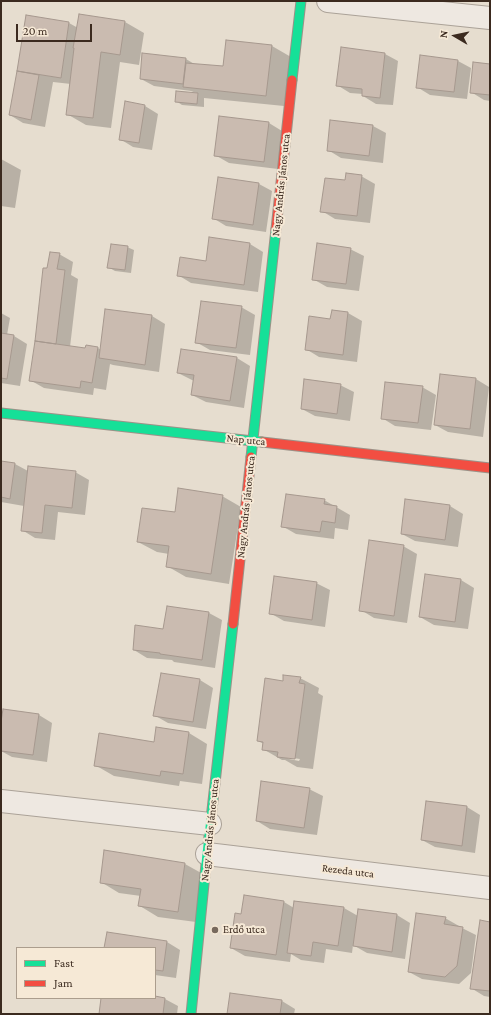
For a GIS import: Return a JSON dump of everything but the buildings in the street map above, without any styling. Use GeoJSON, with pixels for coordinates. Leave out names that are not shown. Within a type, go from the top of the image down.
{"type":"FeatureCollection","features":[{"type":"Feature","properties":{"kind":"street","name":"Nagy András János utca"},"geometry":{"type":"LineString","coordinates":[[191,1014],[210,824],[301,1]]}},
{"type":"Feature","properties":{"kind":"street"},"geometry":{"type":"LineString","coordinates":[[328,1],[490,18]]}},
{"type":"Feature","properties":{"kind":"street","name":"Nap utca"},"geometry":{"type":"LineString","coordinates":[[1,413],[490,468]]}},
{"type":"Feature","properties":{"kind":"street"},"geometry":{"type":"LineString","coordinates":[[1,801],[210,824]]}},
{"type":"Feature","properties":{"kind":"street","name":"Rezeda utca"},"geometry":{"type":"LineString","coordinates":[[207,854],[490,888]]}},
{"type":"Feature","properties":{"kind":"traffic: fast"},"geometry":{"type":"LineString","coordinates":[[292,80],[301,1]]}},
{"type":"Feature","properties":{"kind":"traffic: fast"},"geometry":{"type":"LineString","coordinates":[[251,457],[276,229]]}},
{"type":"Feature","properties":{"kind":"traffic: fast"},"geometry":{"type":"LineString","coordinates":[[1,413],[262,442]]}},
{"type":"Feature","properties":{"kind":"traffic: fast"},"geometry":{"type":"LineString","coordinates":[[191,1014],[207,854],[233,624]]}},
{"type":"Feature","properties":{"kind":"traffic: jam"},"geometry":{"type":"LineString","coordinates":[[276,229],[292,80]]}},
{"type":"Feature","properties":{"kind":"traffic: jam"},"geometry":{"type":"LineString","coordinates":[[262,442],[490,468]]}},
{"type":"Feature","properties":{"kind":"traffic: jam"},"geometry":{"type":"LineString","coordinates":[[233,624],[251,457]]}},
{"type":"Feature","properties":{"kind":"place","name":"Erdő utca"},"geometry":{"type":"Point","coordinates":[215,930]}}]}
